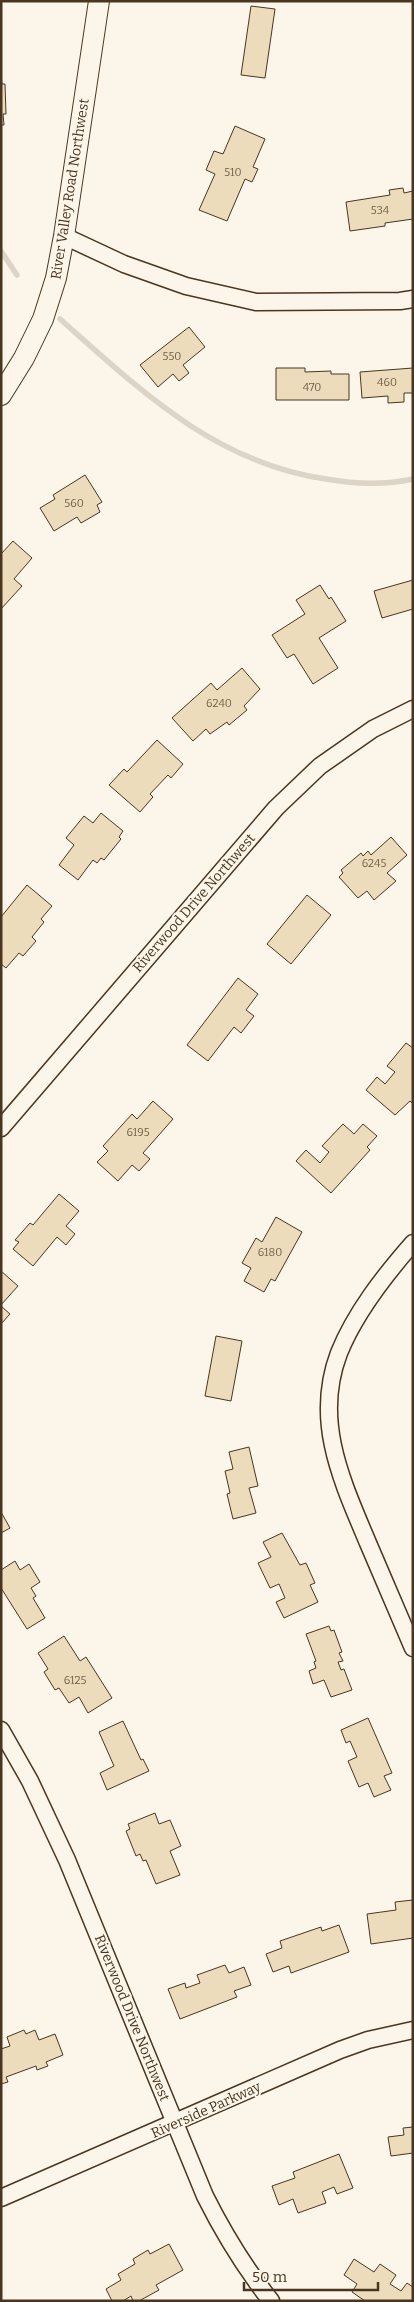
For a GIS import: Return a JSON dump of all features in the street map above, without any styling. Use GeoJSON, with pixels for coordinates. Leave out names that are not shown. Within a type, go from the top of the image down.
{"type":"FeatureCollection","features":[{"type":"Feature","properties":{"kind":"street","name":"River Valley Road Northwest"},"geometry":{"type":"LineString","coordinates":[[1,395],[24,358],[43,319],[56,278],[99,1]]}},
{"type":"Feature","properties":{"kind":"street"},"geometry":{"type":"LineString","coordinates":[[64,236],[124,264],[186,286],[256,302],[400,302],[413,299]]}},
{"type":"Feature","properties":{"kind":"street","name":"Riverwood Drive Northwest"},"geometry":{"type":"LineString","coordinates":[[1,1128],[276,808],[320,766],[373,729],[413,709]]}},
{"type":"Feature","properties":{"kind":"street"},"geometry":{"type":"LineString","coordinates":[[413,1243],[392,1266],[351,1327],[338,1355],[331,1385],[329,1418],[332,1448],[342,1480],[413,1648]]}},
{"type":"Feature","properties":{"kind":"street","name":"Riverwood Drive Northwest"},"geometry":{"type":"LineString","coordinates":[[1,1730],[30,1781],[67,1860],[205,2196],[224,2234],[250,2275],[271,2301]]}},
{"type":"Feature","properties":{"kind":"street","name":"Riverside Parkway"},"geometry":{"type":"LineString","coordinates":[[1,2198],[175,2124],[340,2050],[368,2040],[413,2030]]}},
{"type":"Feature","properties":{"kind":"building"},"geometry":{"type":"Polygon","coordinates":[[[251,6],[275,9],[265,78],[241,75],[251,6]]]}},
{"type":"Feature","properties":{"kind":"building"},"geometry":{"type":"Polygon","coordinates":[[[1,76],[2,84],[5,84],[6,114],[3,114],[4,125],[1,125],[1,76]]]}},
{"type":"Feature","properties":{"kind":"building"},"geometry":{"type":"Polygon","coordinates":[[[235,126],[265,139],[253,167],[258,169],[252,182],[245,179],[227,221],[199,210],[215,174],[206,170],[214,151],[223,154],[235,126]]]}},
{"type":"Feature","properties":{"kind":"building"},"geometry":{"type":"Polygon","coordinates":[[[403,188],[404,193],[413,191],[413,219],[385,223],[385,226],[350,231],[346,202],[390,195],[389,190],[403,188]]]}},
{"type":"Feature","properties":{"kind":"building"},"geometry":{"type":"Polygon","coordinates":[[[189,327],[205,347],[183,365],[189,373],[179,381],[173,374],[158,387],[140,365],[189,327]]]}},
{"type":"Feature","properties":{"kind":"building"},"geometry":{"type":"Polygon","coordinates":[[[276,368],[305,368],[305,372],[331,371],[331,374],[349,374],[349,400],[276,400],[276,368]]]}},
{"type":"Feature","properties":{"kind":"building"},"geometry":{"type":"Polygon","coordinates":[[[413,368],[413,393],[404,393],[404,402],[388,403],[388,396],[362,398],[360,372],[413,368]]]}},
{"type":"Feature","properties":{"kind":"building"},"geometry":{"type":"Polygon","coordinates":[[[85,475],[102,502],[97,505],[100,512],[81,523],[77,517],[54,531],[40,508],[55,499],[53,495],[85,475]]]}},
{"type":"Feature","properties":{"kind":"building"},"geometry":{"type":"Polygon","coordinates":[[[13,541],[32,558],[14,579],[22,586],[1,609],[1,554],[13,541]]]}},
{"type":"Feature","properties":{"kind":"building"},"geometry":{"type":"Polygon","coordinates":[[[413,580],[413,609],[382,618],[374,591],[413,580]]]}},
{"type":"Feature","properties":{"kind":"building"},"geometry":{"type":"Polygon","coordinates":[[[320,585],[329,599],[331,597],[346,621],[319,638],[338,668],[313,684],[294,654],[287,658],[272,635],[305,614],[296,600],[320,585]]]}},
{"type":"Feature","properties":{"kind":"building"},"geometry":{"type":"Polygon","coordinates":[[[242,668],[260,689],[244,706],[247,710],[229,725],[227,722],[210,734],[206,729],[193,741],[172,718],[211,683],[217,690],[242,668]]]}},
{"type":"Feature","properties":{"kind":"building"},"geometry":{"type":"Polygon","coordinates":[[[157,740],[183,764],[171,778],[168,775],[150,794],[153,797],[140,812],[109,785],[124,769],[127,772],[157,740]]]}},
{"type":"Feature","properties":{"kind":"building"},"geometry":{"type":"Polygon","coordinates":[[[101,813],[123,831],[119,837],[121,839],[104,860],[101,858],[97,863],[93,860],[78,880],[59,865],[74,845],[66,838],[84,816],[93,823],[101,813]]]}},
{"type":"Feature","properties":{"kind":"building"},"geometry":{"type":"Polygon","coordinates":[[[391,837],[407,855],[387,873],[396,881],[374,900],[367,891],[358,898],[339,877],[343,873],[341,870],[361,853],[363,856],[368,851],[371,855],[391,837]]]}},
{"type":"Feature","properties":{"kind":"building"},"geometry":{"type":"Polygon","coordinates":[[[27,885],[52,906],[41,919],[44,922],[32,937],[36,941],[23,956],[19,953],[6,968],[1,964],[1,917],[27,885]]]}},
{"type":"Feature","properties":{"kind":"building"},"geometry":{"type":"Polygon","coordinates":[[[307,895],[331,915],[291,964],[267,944],[307,895]]]}},
{"type":"Feature","properties":{"kind":"building"},"geometry":{"type":"Polygon","coordinates":[[[238,978],[258,994],[246,1010],[254,1016],[241,1033],[234,1027],[208,1061],[187,1045],[238,978]]]}},
{"type":"Feature","properties":{"kind":"building"},"geometry":{"type":"Polygon","coordinates":[[[406,1043],[413,1048],[413,1104],[410,1101],[395,1115],[366,1090],[377,1077],[385,1084],[395,1072],[387,1066],[406,1043]]]}},
{"type":"Feature","properties":{"kind":"building"},"geometry":{"type":"Polygon","coordinates":[[[153,1101],[173,1119],[143,1153],[150,1159],[139,1171],[132,1165],[118,1181],[97,1162],[108,1151],[103,1146],[132,1114],[137,1119],[153,1101]]]}},
{"type":"Feature","properties":{"kind":"building"},"geometry":{"type":"Polygon","coordinates":[[[343,1124],[354,1134],[363,1124],[377,1136],[367,1147],[370,1150],[331,1193],[296,1161],[306,1150],[320,1163],[329,1152],[322,1146],[343,1124]]]}},
{"type":"Feature","properties":{"kind":"building"},"geometry":{"type":"Polygon","coordinates":[[[59,1194],[79,1211],[66,1226],[75,1234],[66,1245],[57,1237],[33,1266],[13,1249],[19,1242],[15,1240],[30,1223],[33,1225],[59,1194]]]}},
{"type":"Feature","properties":{"kind":"building"},"geometry":{"type":"Polygon","coordinates":[[[276,1217],[302,1232],[275,1281],[271,1279],[264,1292],[244,1281],[251,1268],[242,1263],[256,1238],[262,1242],[276,1217]]]}},
{"type":"Feature","properties":{"kind":"building"},"geometry":{"type":"Polygon","coordinates":[[[1,1271],[18,1286],[1,1305],[1,1271]]]}},
{"type":"Feature","properties":{"kind":"building"},"geometry":{"type":"Polygon","coordinates":[[[1,1306],[10,1314],[1,1324],[1,1306]]]}},
{"type":"Feature","properties":{"kind":"building"},"geometry":{"type":"Polygon","coordinates":[[[216,1336],[242,1341],[231,1401],[205,1396],[216,1336]]]}},
{"type":"Feature","properties":{"kind":"building"},"geometry":{"type":"Polygon","coordinates":[[[249,1447],[258,1486],[249,1488],[256,1513],[233,1519],[227,1494],[230,1493],[225,1471],[233,1469],[229,1452],[249,1447]]]}},
{"type":"Feature","properties":{"kind":"building"},"geometry":{"type":"Polygon","coordinates":[[[1,1512],[10,1528],[1,1533],[1,1512]]]}},
{"type":"Feature","properties":{"kind":"building"},"geometry":{"type":"Polygon","coordinates":[[[282,1533],[300,1565],[306,1563],[315,1583],[310,1585],[318,1602],[284,1618],[276,1602],[285,1598],[279,1584],[270,1588],[258,1563],[271,1557],[263,1542],[282,1533]]]}},
{"type":"Feature","properties":{"kind":"building"},"geometry":{"type":"Polygon","coordinates":[[[15,1561],[20,1570],[29,1564],[40,1582],[31,1588],[36,1596],[33,1598],[45,1618],[27,1629],[1,1588],[1,1570],[15,1561]]]}},
{"type":"Feature","properties":{"kind":"building"},"geometry":{"type":"Polygon","coordinates":[[[329,1626],[331,1631],[334,1630],[342,1652],[339,1653],[343,1661],[338,1662],[341,1670],[344,1669],[352,1690],[331,1697],[324,1680],[313,1684],[309,1671],[316,1668],[314,1662],[316,1661],[306,1634],[329,1626]]]}},
{"type":"Feature","properties":{"kind":"building"},"geometry":{"type":"Polygon","coordinates":[[[64,1636],[80,1661],[86,1657],[112,1698],[88,1713],[79,1697],[69,1703],[59,1688],[55,1690],[44,1672],[48,1669],[38,1653],[64,1636]]]}},
{"type":"Feature","properties":{"kind":"building"},"geometry":{"type":"Polygon","coordinates":[[[368,1718],[392,1773],[384,1776],[391,1790],[374,1797],[368,1783],[359,1787],[348,1761],[357,1757],[350,1741],[346,1743],[341,1730],[368,1718]]]}},
{"type":"Feature","properties":{"kind":"building"},"geometry":{"type":"Polygon","coordinates":[[[123,1721],[141,1760],[143,1759],[149,1771],[107,1790],[100,1773],[114,1766],[99,1732],[123,1721]]]}},
{"type":"Feature","properties":{"kind":"building"},"geometry":{"type":"Polygon","coordinates":[[[155,1813],[159,1824],[170,1820],[181,1846],[170,1851],[180,1875],[156,1884],[146,1860],[143,1861],[140,1854],[136,1856],[126,1831],[130,1829],[128,1824],[155,1813]]]}},
{"type":"Feature","properties":{"kind":"building"},"geometry":{"type":"Polygon","coordinates":[[[413,1900],[413,1938],[371,1944],[367,1914],[396,1910],[395,1902],[413,1900]]]}},
{"type":"Feature","properties":{"kind":"building"},"geometry":{"type":"Polygon","coordinates":[[[339,1925],[349,1952],[291,1973],[289,1966],[273,1972],[266,1954],[282,1948],[280,1941],[321,1927],[322,1931],[339,1925]]]}},
{"type":"Feature","properties":{"kind":"building"},"geometry":{"type":"Polygon","coordinates":[[[225,1965],[229,1973],[244,1967],[251,1985],[234,1991],[237,1997],[180,2019],[168,1989],[185,1983],[186,1988],[200,1983],[197,1975],[225,1965]]]}},
{"type":"Feature","properties":{"kind":"building"},"geometry":{"type":"Polygon","coordinates":[[[24,2030],[26,2034],[35,2030],[39,2040],[55,2034],[63,2055],[46,2062],[48,2066],[37,2070],[36,2066],[6,2077],[8,2082],[1,2084],[1,2049],[10,2046],[7,2037],[24,2030]]]}},
{"type":"Feature","properties":{"kind":"building"},"geometry":{"type":"Polygon","coordinates":[[[413,2127],[413,2153],[391,2156],[388,2137],[404,2135],[403,2128],[413,2127]]]}},
{"type":"Feature","properties":{"kind":"building"},"geometry":{"type":"Polygon","coordinates":[[[339,2154],[353,2188],[337,2194],[334,2187],[322,2192],[326,2203],[298,2213],[293,2199],[279,2205],[272,2186],[295,2178],[293,2172],[339,2154]]]}},
{"type":"Feature","properties":{"kind":"building"},"geometry":{"type":"Polygon","coordinates":[[[169,2244],[183,2270],[156,2285],[159,2290],[139,2301],[133,2301],[131,2296],[123,2301],[112,2301],[106,2289],[121,2280],[118,2274],[135,2264],[133,2259],[148,2250],[150,2254],[169,2244]]]}},
{"type":"Feature","properties":{"kind":"building"},"geometry":{"type":"Polygon","coordinates":[[[354,2259],[374,2272],[380,2264],[396,2275],[390,2284],[401,2291],[407,2283],[413,2287],[413,2301],[365,2301],[352,2292],[357,2284],[344,2275],[354,2259]]]}},
{"type":"Feature","properties":{"kind":"waterway"},"geometry":{"type":"LineString","coordinates":[[1,251],[17,275]]}},
{"type":"Feature","properties":{"kind":"waterway"},"geometry":{"type":"LineString","coordinates":[[60,319],[120,372],[181,420],[214,440],[249,457],[286,470],[337,481],[381,483],[413,479]]}}]}
